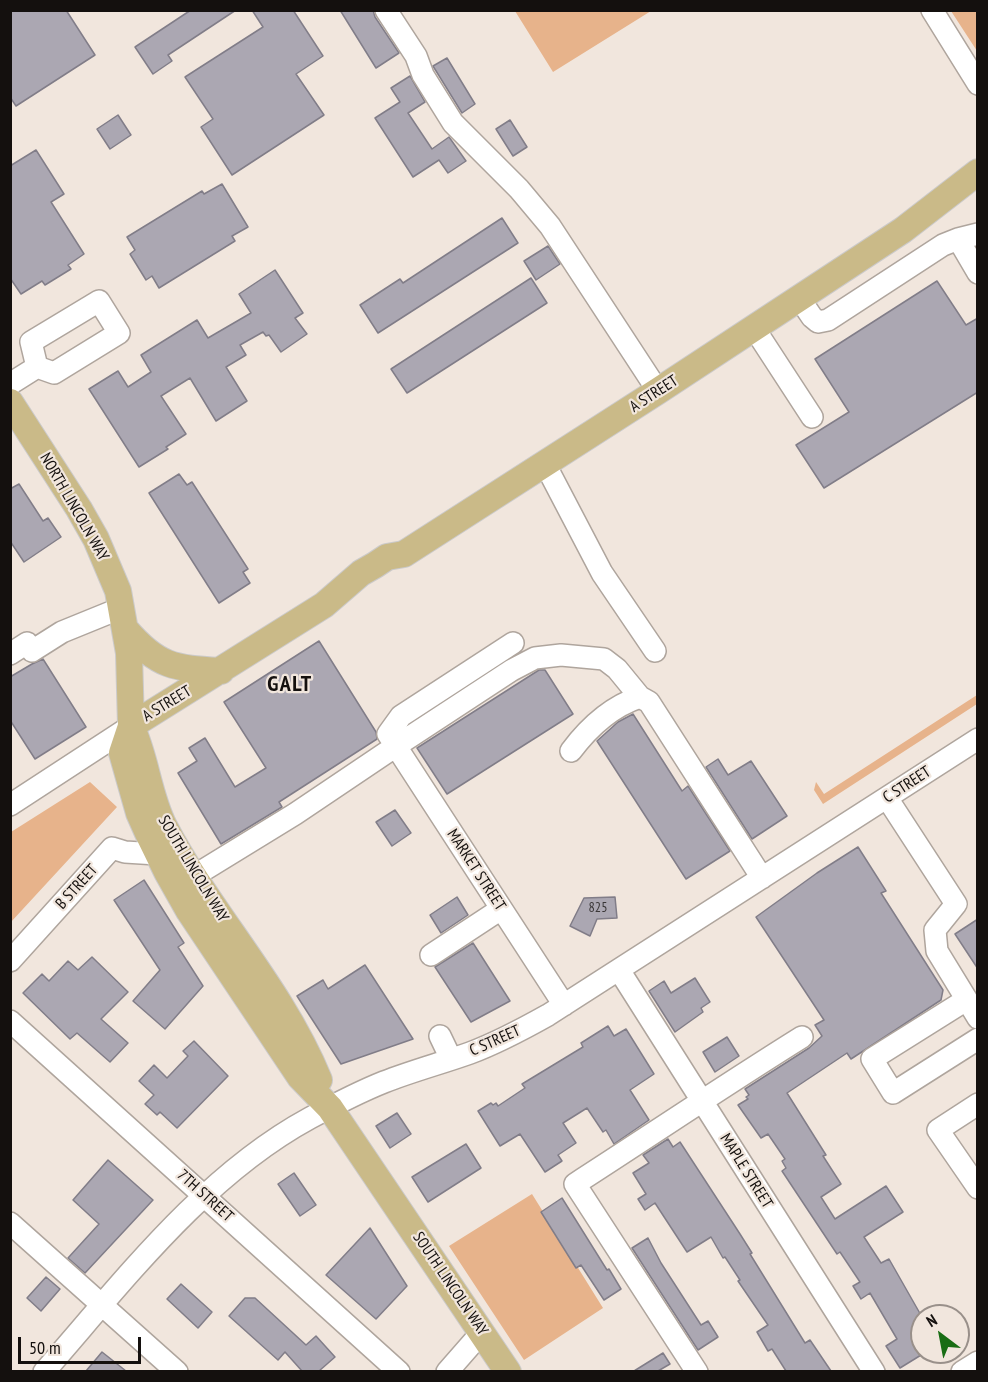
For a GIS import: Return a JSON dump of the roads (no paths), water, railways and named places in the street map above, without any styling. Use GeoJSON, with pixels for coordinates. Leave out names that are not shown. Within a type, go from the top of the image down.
{"type":"FeatureCollection","features":[{"type":"Feature","properties":{"kind":"main road","name":"A STREET"},"geometry":{"type":"LineString","coordinates":[[903,230],[931,192],[978,153]]}},
{"type":"Feature","properties":{"kind":"main road","name":"A STREET"},"geometry":{"type":"LineString","coordinates":[[131,726],[324,605],[368,569],[387,557],[404,554],[658,391],[903,230],[978,172]]}},
{"type":"Feature","properties":{"kind":"main road","name":"A STREET"},"geometry":{"type":"LineString","coordinates":[[903,230],[946,213],[978,191]]}},
{"type":"Feature","properties":{"kind":"main road","name":"NORTH LINCOLN WAY"},"geometry":{"type":"LineString","coordinates":[[10,402],[79,509],[109,566],[124,619],[131,726]]}},
{"type":"Feature","properties":{"kind":"main road"},"geometry":{"type":"LineString","coordinates":[[124,619],[142,649],[170,665],[180,668],[221,671]]}},
{"type":"Feature","properties":{"kind":"main road","name":"SOUTH LINCOLN WAY"},"geometry":{"type":"LineString","coordinates":[[131,726],[122,753],[139,813],[157,854],[189,911],[300,1077],[330,1108],[508,1371]]}},
{"type":"Feature","properties":{"kind":"main road","name":"SOUTH LINCOLN WAY"},"geometry":{"type":"LineString","coordinates":[[131,726],[140,745],[163,824],[194,876],[279,993],[330,1108]]}},
{"type":"Feature","properties":{"kind":"street"},"geometry":{"type":"LineString","coordinates":[[386,10],[416,56],[423,75],[453,123],[519,189],[550,226],[658,391]]}},
{"type":"Feature","properties":{"kind":"street"},"geometry":{"type":"LineString","coordinates":[[932,10],[978,84]]}},
{"type":"Feature","properties":{"kind":"street"},"geometry":{"type":"LineString","coordinates":[[799,298],[818,322],[828,320],[943,245],[968,236],[978,273]]}},
{"type":"Feature","properties":{"kind":"street"},"geometry":{"type":"LineString","coordinates":[[754,327],[812,417]]}},
{"type":"Feature","properties":{"kind":"street"},"geometry":{"type":"LineString","coordinates":[[10,384],[37,367]]}},
{"type":"Feature","properties":{"kind":"street"},"geometry":{"type":"LineString","coordinates":[[545,464],[602,573],[655,651]]}},
{"type":"Feature","properties":{"kind":"street"},"geometry":{"type":"LineString","coordinates":[[10,654],[27,643],[32,651],[62,632],[124,619]]}},
{"type":"Feature","properties":{"kind":"street"},"geometry":{"type":"LineString","coordinates":[[392,740],[401,716],[513,643]]}},
{"type":"Feature","properties":{"kind":"street"},"geometry":{"type":"LineString","coordinates":[[194,876],[296,814],[392,740],[535,658],[561,655],[604,659],[617,669],[640,697],[649,702],[762,878]]}},
{"type":"Feature","properties":{"kind":"street"},"geometry":{"type":"LineString","coordinates":[[571,751],[584,735],[623,703],[640,697]]}},
{"type":"Feature","properties":{"kind":"street","name":"A STREET"},"geometry":{"type":"LineString","coordinates":[[10,805],[131,726]]}},
{"type":"Feature","properties":{"kind":"street","name":"C STREET"},"geometry":{"type":"LineString","coordinates":[[44,1371],[179,1220],[240,1165],[273,1141],[330,1108],[382,1083],[471,1053],[514,1034],[564,1005],[978,739]]}},
{"type":"Feature","properties":{"kind":"street","name":"MARKET STREET"},"geometry":{"type":"LineString","coordinates":[[392,740],[564,1005]]}},
{"type":"Feature","properties":{"kind":"street"},"geometry":{"type":"LineString","coordinates":[[887,798],[956,904],[935,930],[937,951],[978,1018]]}},
{"type":"Feature","properties":{"kind":"street","name":"B STREET"},"geometry":{"type":"LineString","coordinates":[[10,961],[112,848],[125,852],[157,854]]}},
{"type":"Feature","properties":{"kind":"street"},"geometry":{"type":"LineString","coordinates":[[431,955],[501,909]]}},
{"type":"Feature","properties":{"kind":"street","name":"MAPLE STREET"},"geometry":{"type":"LineString","coordinates":[[619,970],[874,1371]]}},
{"type":"Feature","properties":{"kind":"street"},"geometry":{"type":"LineString","coordinates":[[966,1000],[872,1059],[893,1093],[978,1039]]}},
{"type":"Feature","properties":{"kind":"street","name":"7TH STREET"},"geometry":{"type":"LineString","coordinates":[[10,1021],[399,1371]]}},
{"type":"Feature","properties":{"kind":"street"},"geometry":{"type":"LineString","coordinates":[[440,1036],[451,1059]]}},
{"type":"Feature","properties":{"kind":"street"},"geometry":{"type":"LineString","coordinates":[[697,1371],[575,1184],[703,1102],[728,1083],[802,1038]]}},
{"type":"Feature","properties":{"kind":"street"},"geometry":{"type":"LineString","coordinates":[[978,1104],[938,1130],[978,1188]]}},
{"type":"Feature","properties":{"kind":"street"},"geometry":{"type":"LineString","coordinates":[[10,1223],[177,1371]]}},
{"type":"Feature","properties":{"kind":"street"},"geometry":{"type":"LineString","coordinates":[[447,1371],[482,1332]]}},
{"type":"Feature","properties":{"kind":"street"},"geometry":{"type":"LineString","coordinates":[[962,1371],[978,1362]]}},
{"type":"Feature","properties":{"kind":"district","name":"GALT"},"geometry":{"type":"Point","coordinates":[290,685]}}]}
